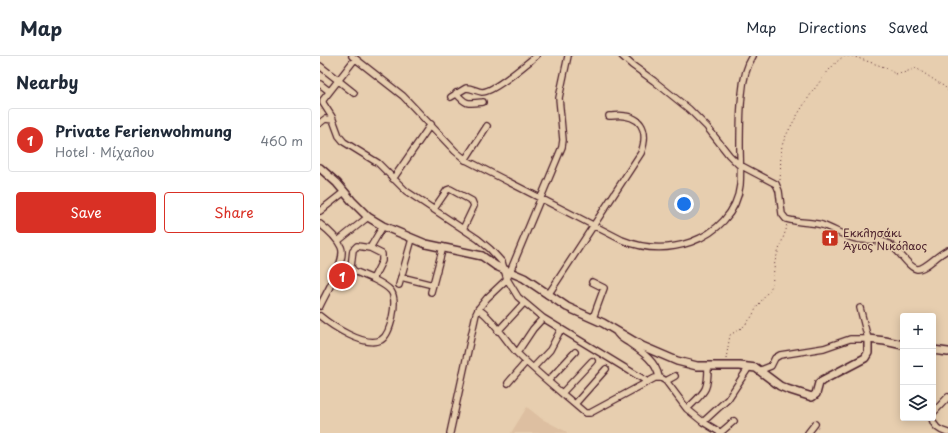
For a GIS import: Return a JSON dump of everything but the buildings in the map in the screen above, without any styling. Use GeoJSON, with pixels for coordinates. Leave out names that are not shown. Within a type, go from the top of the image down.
{"type":"FeatureCollection","features":[{"type":"Feature","properties":{"kind":"street"},"geometry":{"type":"LineString","coordinates":[[451,97],[467,88],[482,92],[490,89],[516,73],[536,56]]}},
{"type":"Feature","properties":{"kind":"street"},"geometry":{"type":"LineString","coordinates":[[450,433],[475,317],[478,310],[489,295],[507,274],[563,143],[559,98],[568,56]]}},
{"type":"Feature","properties":{"kind":"street"},"geometry":{"type":"LineString","coordinates":[[622,56],[689,109],[707,127],[729,155],[740,165],[772,182],[778,189],[782,214],[786,219],[822,225],[857,240],[882,241],[889,243],[913,267],[918,269],[923,268],[940,254],[948,250]]}},
{"type":"Feature","properties":{"kind":"street"},"geometry":{"type":"LineString","coordinates":[[648,382],[543,318],[524,304],[517,296],[503,264],[494,253],[483,242],[406,191],[378,163],[344,142],[339,136],[333,120],[322,101],[354,57],[404,96],[455,151],[466,160],[629,243],[651,248],[674,247],[695,241],[716,228],[725,220],[733,209],[739,193],[740,115],[743,83],[753,56]]}},
{"type":"Feature","properties":{"kind":"street"},"geometry":{"type":"LineString","coordinates":[[320,66],[354,93]]}},
{"type":"Feature","properties":{"kind":"street"},"geometry":{"type":"LineString","coordinates":[[320,84],[329,91]]}},
{"type":"Feature","properties":{"kind":"street"},"geometry":{"type":"LineString","coordinates":[[456,93],[463,102],[483,102]]}},
{"type":"Feature","properties":{"kind":"street"},"geometry":{"type":"LineString","coordinates":[[548,295],[641,152],[645,142],[644,130],[638,122],[625,116],[609,116]]}},
{"type":"Feature","properties":{"kind":"street"},"geometry":{"type":"LineString","coordinates":[[320,123],[325,119],[333,120]]}},
{"type":"Feature","properties":{"kind":"street"},"geometry":{"type":"LineString","coordinates":[[393,179],[431,124]]}},
{"type":"Feature","properties":{"kind":"street"},"geometry":{"type":"LineString","coordinates":[[466,160],[487,126]]}},
{"type":"Feature","properties":{"kind":"street"},"geometry":{"type":"LineString","coordinates":[[320,168],[337,183],[368,217],[383,226],[426,244],[478,255],[507,274],[524,278],[567,307],[593,318],[636,343],[673,359],[695,366],[756,368],[761,370],[780,386],[809,397],[813,397],[817,393],[820,382],[865,358],[868,352],[868,339],[860,308]]}},
{"type":"Feature","properties":{"kind":"street"},"geometry":{"type":"LineString","coordinates":[[434,209],[447,190],[450,189],[472,201],[474,206],[463,228]]}},
{"type":"Feature","properties":{"kind":"street"},"geometry":{"type":"LineString","coordinates":[[320,211],[344,192]]}},
{"type":"Feature","properties":{"kind":"street"},"geometry":{"type":"LineString","coordinates":[[338,241],[368,217]]}},
{"type":"Feature","properties":{"kind":"street"},"geometry":{"type":"LineString","coordinates":[[320,224],[338,241],[342,248],[342,258],[320,306]]}},
{"type":"Feature","properties":{"kind":"street"},"geometry":{"type":"LineString","coordinates":[[370,248],[383,226]]}},
{"type":"Feature","properties":{"kind":"street"},"geometry":{"type":"LineString","coordinates":[[399,285],[412,239]]}},
{"type":"Feature","properties":{"kind":"street"},"geometry":{"type":"LineString","coordinates":[[320,316],[346,333],[366,340],[380,340],[385,336],[388,330],[394,304],[394,297],[388,288],[373,279],[354,271],[351,267],[354,248],[360,246],[370,248],[379,252],[383,256],[373,279]]}},
{"type":"Feature","properties":{"kind":"street"},"geometry":{"type":"LineString","coordinates":[[431,292],[443,247]]}},
{"type":"Feature","properties":{"kind":"street"},"geometry":{"type":"LineString","coordinates":[[401,277],[433,285]]}},
{"type":"Feature","properties":{"kind":"street"},"geometry":{"type":"LineString","coordinates":[[592,282],[604,288],[593,318]]}},
{"type":"Feature","properties":{"kind":"street"},"geometry":{"type":"LineString","coordinates":[[498,331],[524,304]]}},
{"type":"Feature","properties":{"kind":"street"},"geometry":{"type":"LineString","coordinates":[[478,310],[485,314],[526,362],[584,413],[590,413],[648,382],[659,378],[666,381],[687,409],[703,422],[721,433],[734,421]]}},
{"type":"Feature","properties":{"kind":"street"},"geometry":{"type":"LineString","coordinates":[[517,353],[533,329],[543,318]]}},
{"type":"Feature","properties":{"kind":"street"},"geometry":{"type":"LineString","coordinates":[[534,368],[550,350],[561,329]]}},
{"type":"Feature","properties":{"kind":"street"},"geometry":{"type":"LineString","coordinates":[[615,330],[619,337],[639,350],[650,361],[656,368],[659,378]]}},
{"type":"Feature","properties":{"kind":"street"},"geometry":{"type":"LineString","coordinates":[[761,370],[771,366],[780,355],[824,348],[850,339],[868,339],[900,344]]}},
{"type":"Feature","properties":{"kind":"street"},"geometry":{"type":"LineString","coordinates":[[936,350],[948,352]]}},
{"type":"Feature","properties":{"kind":"street"},"geometry":{"type":"LineString","coordinates":[[548,381],[575,352]]}},
{"type":"Feature","properties":{"kind":"street"},"geometry":{"type":"LineString","coordinates":[[562,393],[592,361]]}},
{"type":"Feature","properties":{"kind":"street"},"geometry":{"type":"LineString","coordinates":[[508,383],[526,362]]}},
{"type":"Feature","properties":{"kind":"street"},"geometry":{"type":"LineString","coordinates":[[687,409],[706,389],[708,381],[708,367]]}},
{"type":"Feature","properties":{"kind":"street"},"geometry":{"type":"LineString","coordinates":[[703,422],[728,399],[749,367]]}},
{"type":"Feature","properties":{"kind":"street"},"geometry":{"type":"LineString","coordinates":[[575,404],[606,369]]}},
{"type":"Feature","properties":{"kind":"street"},"geometry":{"type":"LineString","coordinates":[[666,381],[675,376]]}},
{"type":"Feature","properties":{"kind":"street"},"geometry":{"type":"LineString","coordinates":[[936,410],[948,397]]}},
{"type":"Feature","properties":{"kind":"street"},"geometry":{"type":"LineString","coordinates":[[933,421],[934,424],[945,433]]}},
{"type":"Feature","properties":{"kind":"street"},"geometry":{"type":"LineString","coordinates":[[808,433],[815,424]]}},
{"type":"Feature","properties":{"kind":"path"},"geometry":{"type":"LineString","coordinates":[[778,189],[782,147],[786,134],[800,108],[834,65],[845,56],[852,56],[887,68],[895,74],[903,73],[916,68],[945,87],[948,91]]}},
{"type":"Feature","properties":{"kind":"path"},"geometry":{"type":"LineString","coordinates":[[724,366],[730,335],[734,331],[743,327],[751,318],[772,286],[775,261],[787,227],[786,219]]}},
{"type":"Feature","properties":{"kind":"shaded area"},"geometry":{"type":"Polygon","coordinates":[[[527,407],[542,419],[569,433],[511,433],[527,407]]]}},
{"type":"Feature","properties":{"kind":"place","name":"Εκκλησάκι Άγιος Νικόλαος"},"geometry":{"type":"Point","coordinates":[830,238]}},
{"type":"Feature","properties":{"kind":"place","name":"Private Ferienwohmung"},"geometry":{"type":"Point","coordinates":[342,276]}}]}
